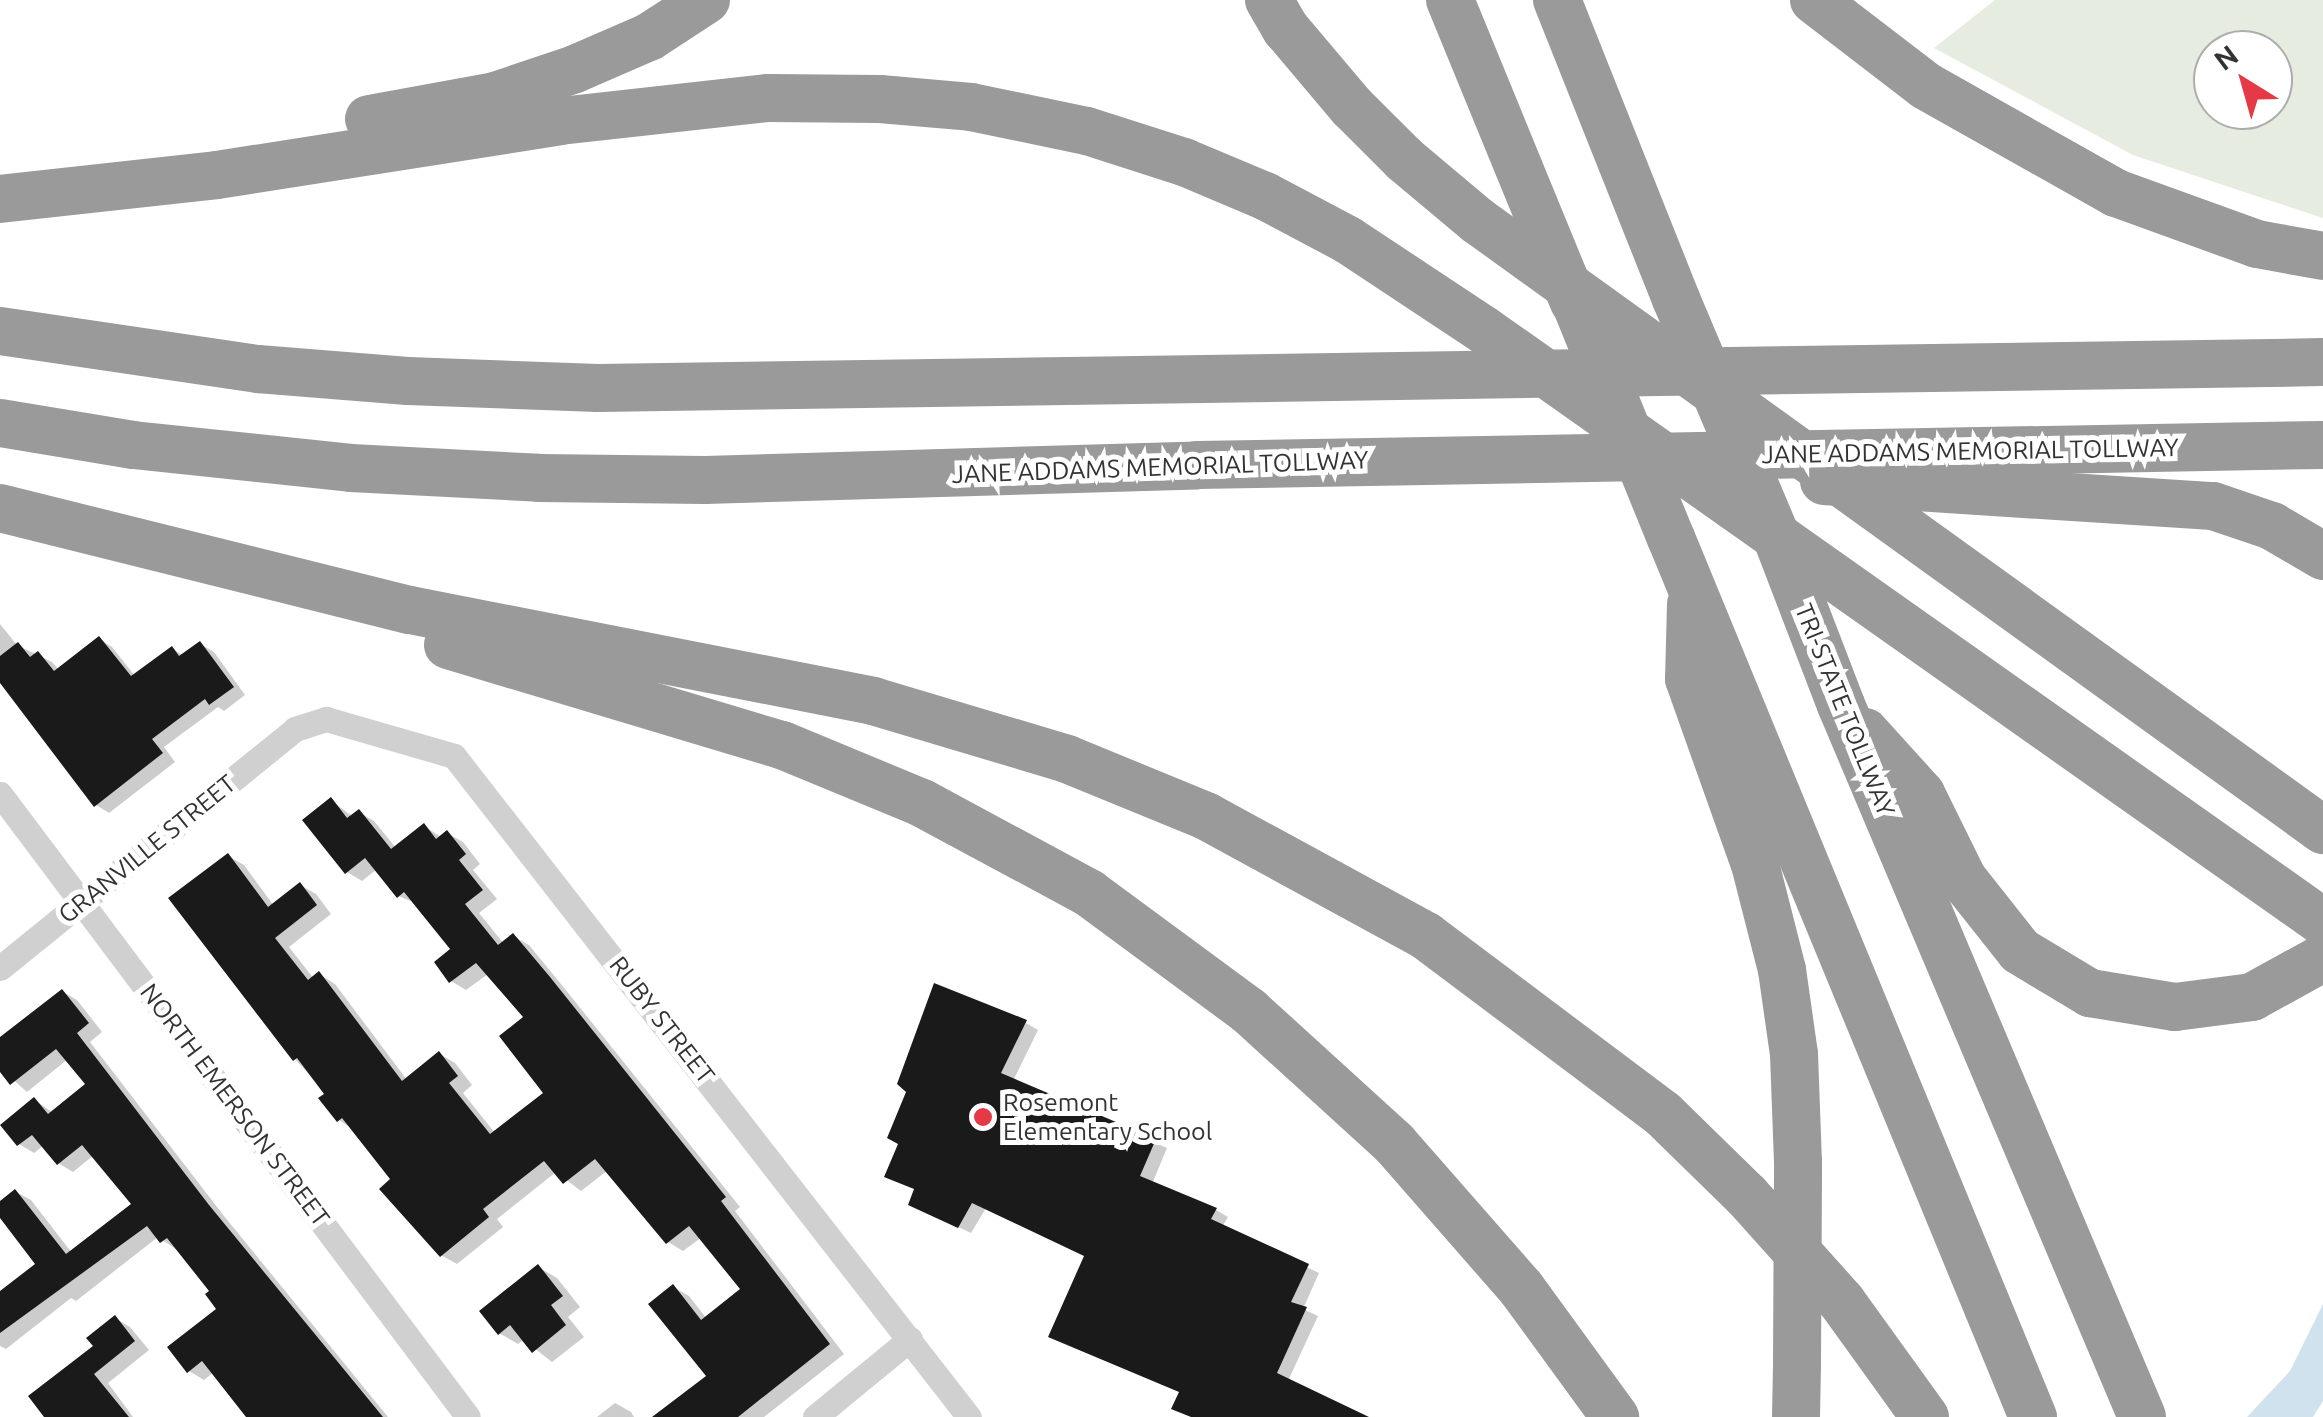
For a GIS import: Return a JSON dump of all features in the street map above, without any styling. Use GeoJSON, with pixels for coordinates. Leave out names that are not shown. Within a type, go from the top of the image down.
{"type":"FeatureCollection","features":[{"type":"Feature","properties":{"kind":"highway"},"geometry":{"type":"LineString","coordinates":[[79,191],[189,154],[495,96],[574,69],[649,37],[706,0]]}},
{"type":"Feature","properties":{"kind":"highway"},"geometry":{"type":"LineString","coordinates":[[1269,0],[1286,29],[1352,107],[1404,159],[1478,221],[2323,830]]}},
{"type":"Feature","properties":{"kind":"highway"},"geometry":{"type":"LineString","coordinates":[[1450,0],[2034,1417]]}},
{"type":"Feature","properties":{"kind":"highway","name":"TRI-STATE TOLLWAY"},"geometry":{"type":"LineString","coordinates":[[1557,0],[1676,300],[1776,533],[1841,705],[2142,1417]]}},
{"type":"Feature","properties":{"kind":"highway"},"geometry":{"type":"LineString","coordinates":[[1814,0],[1926,86],[2116,193],[2257,244],[2323,256]]}},
{"type":"Feature","properties":{"kind":"highway"},"geometry":{"type":"LineString","coordinates":[[0,198],[217,174],[560,121],[769,98],[880,99],[990,111],[1087,131],[1184,162],[1265,196],[1348,240],[1484,330],[2323,922]]}},
{"type":"Feature","properties":{"kind":"highway"},"geometry":{"type":"LineString","coordinates":[[0,331],[258,368],[408,381],[598,388],[2323,362]]}},
{"type":"Feature","properties":{"kind":"highway","name":"JANE ADDAMS MEMORIAL TOLLWAY"},"geometry":{"type":"LineString","coordinates":[[0,423],[133,445],[312,464],[539,478],[705,480],[2323,446]]}},
{"type":"Feature","properties":{"kind":"highway"},"geometry":{"type":"LineString","coordinates":[[1714,456],[1803,480],[2213,506],[2272,526],[2323,556]]}},
{"type":"Feature","properties":{"kind":"highway"},"geometry":{"type":"LineString","coordinates":[[0,508],[316,589],[872,701],[1066,759],[1206,816],[1312,870],[1426,936],[1663,1114],[1747,1196],[1842,1302],[1925,1417]]}},
{"type":"Feature","properties":{"kind":"highway"},"geometry":{"type":"LineString","coordinates":[[1692,586],[1689,679],[1755,864],[1782,970],[1794,1054],[1798,1162],[1796,1417]]}},
{"type":"Feature","properties":{"kind":"highway"},"geometry":{"type":"LineString","coordinates":[[316,589],[401,631],[782,745],[922,803],[1088,893],[1249,1011],[1394,1143],[1521,1288],[1615,1417]]}},
{"type":"Feature","properties":{"kind":"highway"},"geometry":{"type":"LineString","coordinates":[[1841,705],[1921,794],[1963,879],[2020,951],[2090,994],[2175,1007],[2252,997],[2323,958]]}},
{"type":"Feature","properties":{"kind":"street","name":"RUBY STREET"},"geometry":{"type":"LineString","coordinates":[[295,729],[326,719],[454,756],[969,1417]]}},
{"type":"Feature","properties":{"kind":"street","name":"GRANVILLE STREET"},"geometry":{"type":"LineString","coordinates":[[0,968],[295,729]]}},
{"type":"Feature","properties":{"kind":"street","name":"NORTH EMERSON STREET"},"geometry":{"type":"LineString","coordinates":[[0,794],[468,1417]]}},
{"type":"Feature","properties":{"kind":"street"},"geometry":{"type":"LineString","coordinates":[[814,1417],[910,1339]]}},
{"type":"Feature","properties":{"kind":"shaded area"},"geometry":{"type":"Polygon","coordinates":[[[1995,0],[2323,0],[2323,218],[2133,155],[1934,48],[1995,0]]]}},
{"type":"Feature","properties":{"kind":"water"},"geometry":{"type":"Polygon","coordinates":[[[2323,1304],[2323,1401],[2313,1417],[2247,1417],[2290,1371],[2323,1304]]]}},
{"type":"Feature","properties":{"kind":"building"},"geometry":{"type":"Polygon","coordinates":[[[99,636],[131,676],[172,646],[179,656],[200,641],[234,687],[209,705],[205,699],[152,739],[163,753],[94,807],[0,683],[0,656],[18,642],[30,657],[38,651],[54,671],[99,636]]]}},
{"type":"Feature","properties":{"kind":"building"},"geometry":{"type":"Polygon","coordinates":[[[331,797],[347,818],[359,809],[391,849],[424,823],[436,839],[447,830],[466,854],[459,860],[483,890],[465,904],[498,945],[513,933],[550,977],[726,1197],[721,1201],[830,1344],[738,1417],[652,1417],[706,1376],[648,1304],[673,1284],[701,1320],[740,1289],[689,1226],[666,1244],[595,1159],[563,1184],[544,1161],[483,1209],[489,1217],[440,1257],[379,1189],[390,1179],[342,1118],[337,1122],[318,1098],[324,1094],[297,1058],[293,1061],[168,898],[228,853],[268,907],[300,882],[317,905],[275,938],[308,980],[319,971],[402,1081],[439,1051],[458,1076],[449,1083],[490,1134],[543,1093],[499,1036],[523,1017],[476,963],[449,983],[434,962],[450,949],[404,892],[397,898],[365,858],[345,874],[302,820],[331,797]]]}},
{"type":"Feature","properties":{"kind":"building"},"geometry":{"type":"Polygon","coordinates":[[[934,983],[1027,1020],[1001,1073],[1156,1139],[1140,1176],[1217,1208],[1211,1219],[1309,1264],[1291,1302],[1307,1307],[1277,1373],[1369,1417],[1191,1417],[1171,1409],[1179,1392],[1048,1337],[1084,1256],[972,1203],[958,1228],[908,1205],[914,1189],[884,1177],[898,1144],[887,1138],[906,1092],[897,1084],[934,983]]]}},
{"type":"Feature","properties":{"kind":"building"},"geometry":{"type":"Polygon","coordinates":[[[62,989],[89,1023],[77,1033],[209,1205],[383,1417],[246,1417],[202,1361],[187,1373],[167,1347],[216,1309],[205,1294],[209,1291],[167,1238],[160,1243],[147,1226],[0,1333],[0,1291],[35,1264],[0,1218],[0,1201],[15,1189],[66,1254],[131,1204],[82,1145],[57,1165],[32,1135],[17,1146],[0,1125],[34,1097],[48,1114],[85,1084],[56,1049],[10,1085],[0,1072],[0,1037],[62,989]]]}},
{"type":"Feature","properties":{"kind":"building"},"geometry":{"type":"Polygon","coordinates":[[[538,1264],[563,1296],[551,1305],[566,1325],[532,1353],[510,1325],[498,1335],[479,1311],[538,1264]]]}},
{"type":"Feature","properties":{"kind":"building"},"geometry":{"type":"Polygon","coordinates":[[[115,1315],[135,1341],[94,1374],[129,1417],[44,1417],[28,1396],[93,1346],[86,1338],[115,1315]]]}},
{"type":"Feature","properties":{"kind":"place","name":"Rosemont Elementary School"},"geometry":{"type":"Point","coordinates":[983,1117]}}]}
